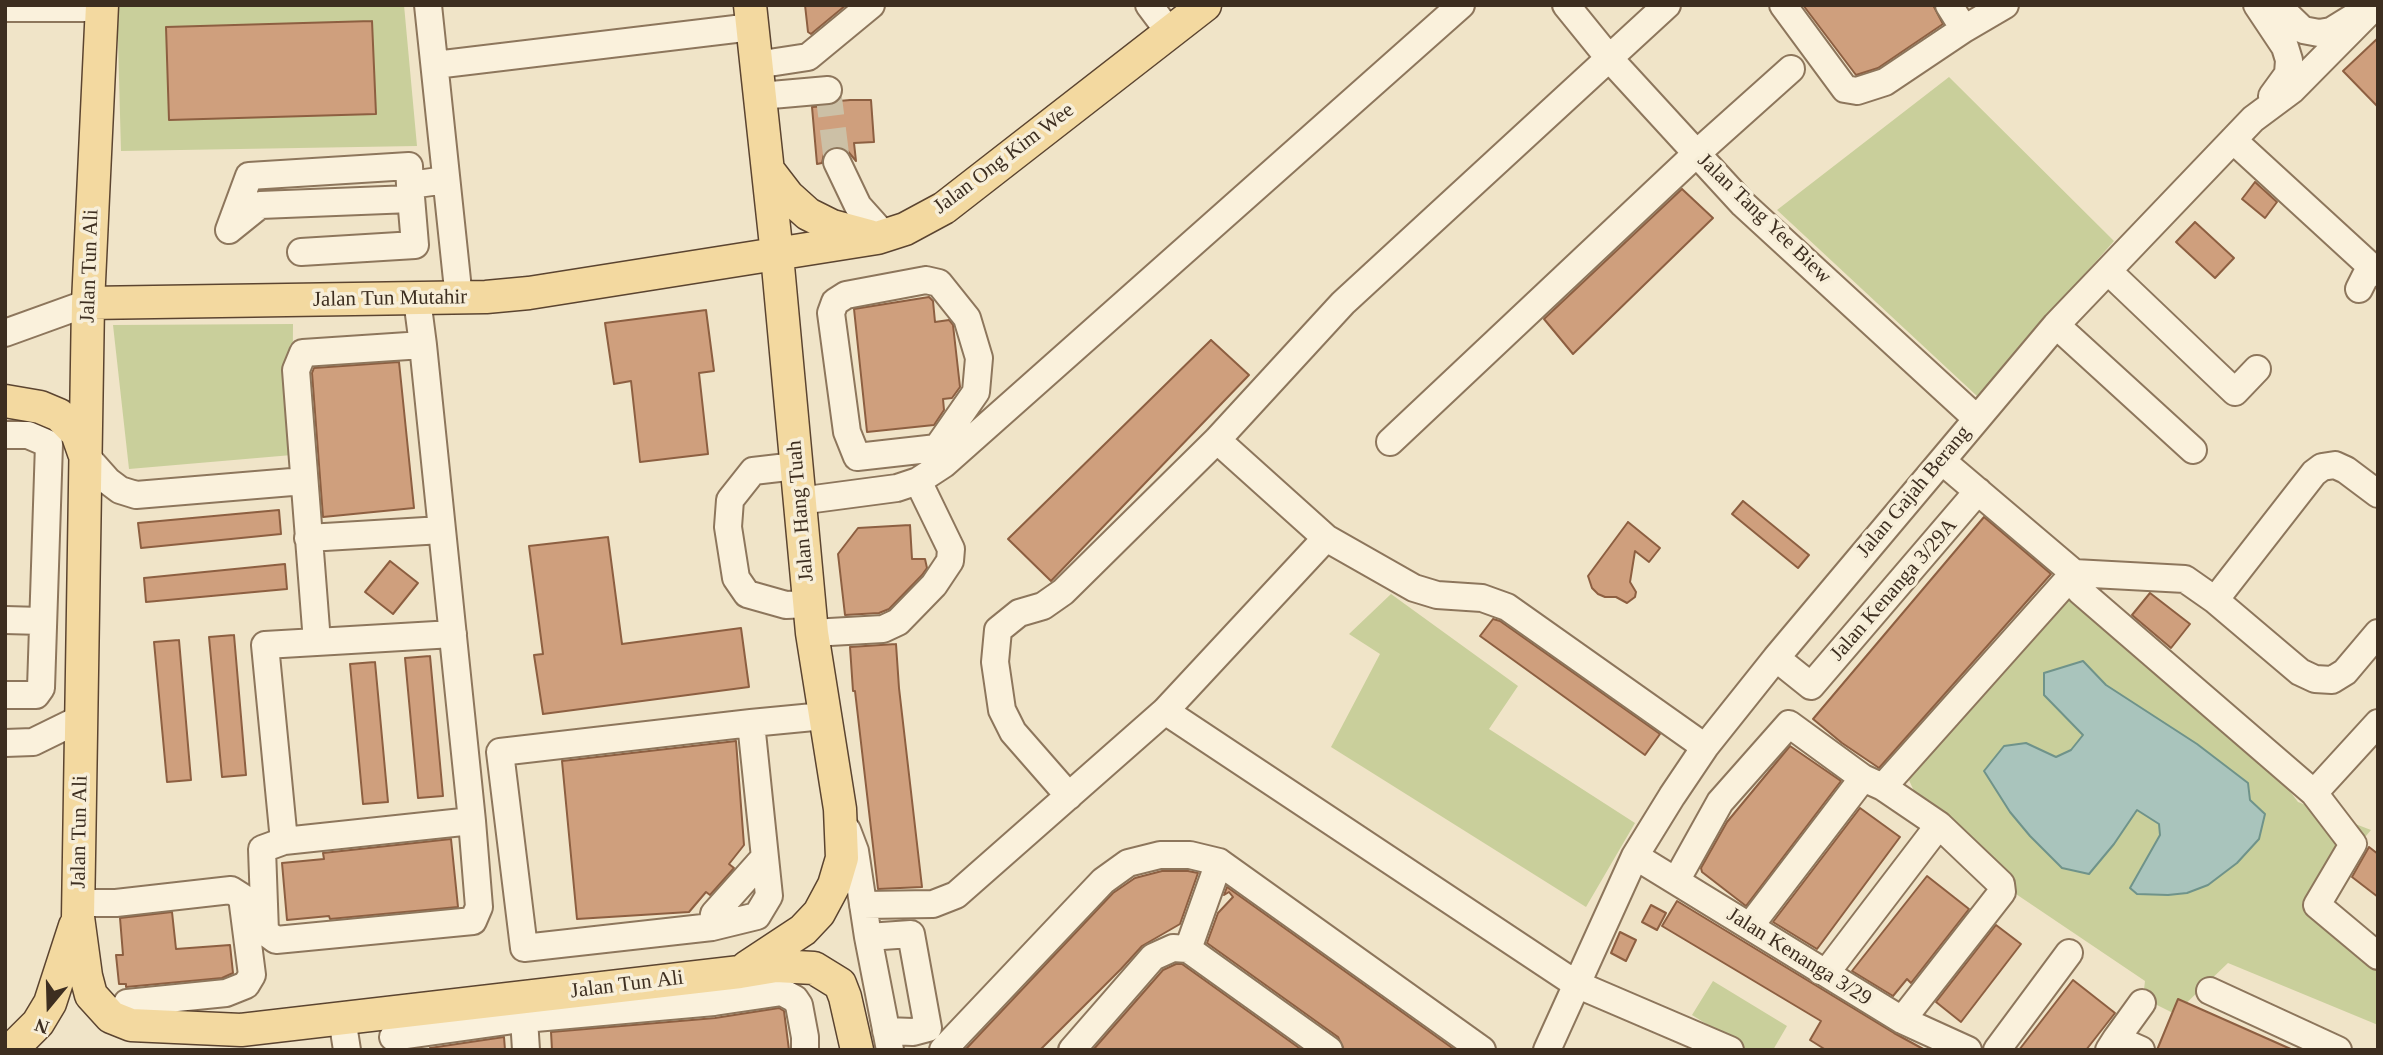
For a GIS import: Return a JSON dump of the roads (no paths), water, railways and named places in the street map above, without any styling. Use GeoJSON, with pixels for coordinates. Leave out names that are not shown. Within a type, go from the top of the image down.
{"type":"FeatureCollection","features":[{"type":"Feature","properties":{"kind":"main road","name":"Jalan Ong Kim Wee"},"geometry":{"type":"LineString","coordinates":[[777,255],[881,237],[905,229],[944,208],[1205,5]]}},
{"type":"Feature","properties":{"kind":"main road","name":"Jalan Tun Ali"},"geometry":{"type":"LineString","coordinates":[[102,6],[84,454],[79,910],[86,976],[91,995],[111,1017],[131,1025],[150,1028],[242,1030],[342,1018],[393,1033],[514,1009],[722,983],[776,966],[814,968],[840,984],[857,1050]]}},
{"type":"Feature","properties":{"kind":"main road","name":"Jalan Hang Tuah"},"geometry":{"type":"LineString","coordinates":[[722,983],[803,930],[819,913],[834,885],[842,858],[840,809],[811,618],[777,255],[751,16]]}},
{"type":"Feature","properties":{"kind":"main road"},"geometry":{"type":"LineString","coordinates":[[768,170],[788,196],[808,214],[832,226],[881,237]]}},
{"type":"Feature","properties":{"kind":"main road","name":"Jalan Tun Mutahir"},"geometry":{"type":"LineString","coordinates":[[88,303],[459,299],[529,292],[777,255]]}},
{"type":"Feature","properties":{"kind":"main road"},"geometry":{"type":"LineString","coordinates":[[5,401],[40,407],[59,415],[77,433],[84,454]]}},
{"type":"Feature","properties":{"kind":"main road"},"geometry":{"type":"LineString","coordinates":[[11,1050],[38,1023],[50,1003],[79,910]]}},
{"type":"Feature","properties":{"kind":"main road"},"geometry":{"type":"LineString","coordinates":[[161,1050],[242,1030]]}},
{"type":"Feature","properties":{"kind":"street"},"geometry":{"type":"LineString","coordinates":[[428,5],[446,64],[446,180],[459,299]]}},
{"type":"Feature","properties":{"kind":"street"},"geometry":{"type":"LineString","coordinates":[[756,65],[808,57],[871,5]]}},
{"type":"Feature","properties":{"kind":"street"},"geometry":{"type":"LineString","coordinates":[[1149,5],[1170,33]]}},
{"type":"Feature","properties":{"kind":"street"},"geometry":{"type":"LineString","coordinates":[[799,501],[897,488],[918,481],[941,456],[1461,5]]}},
{"type":"Feature","properties":{"kind":"street","name":"Jalan Tang Yee Biew"},"geometry":{"type":"LineString","coordinates":[[1566,5],[1609,58],[1743,204],[1976,418]]}},
{"type":"Feature","properties":{"kind":"street"},"geometry":{"type":"LineString","coordinates":[[1069,796],[1013,732],[1002,710],[995,662],[998,630],[1019,613],[1043,606],[1063,592],[1217,440],[1343,303],[1667,5]]}},
{"type":"Feature","properties":{"kind":"street"},"geometry":{"type":"LineString","coordinates":[[1783,5],[1845,89],[1857,91],[1885,82],[1964,29],[2006,5]]}},
{"type":"Feature","properties":{"kind":"street"},"geometry":{"type":"LineString","coordinates":[[1949,5],[1964,29]]}},
{"type":"Feature","properties":{"kind":"street"},"geometry":{"type":"LineString","coordinates":[[2253,119],[2288,74],[2289,60],[2286,47],[2257,5]]}},
{"type":"Feature","properties":{"kind":"street"},"geometry":{"type":"LineString","coordinates":[[2277,5],[2302,30],[2319,33],[2345,24],[2370,5]]}},
{"type":"Feature","properties":{"kind":"street","name":"Jalan Gajah Berang"},"geometry":{"type":"LineString","coordinates":[[1547,1050],[1635,856],[1705,747],[1776,658],[2056,325],[2253,119],[2292,90],[2376,5]]}},
{"type":"Feature","properties":{"kind":"street"},"geometry":{"type":"LineString","coordinates":[[5,8],[102,6]]}},
{"type":"Feature","properties":{"kind":"street"},"geometry":{"type":"LineString","coordinates":[[446,64],[751,16]]}},
{"type":"Feature","properties":{"kind":"street"},"geometry":{"type":"LineString","coordinates":[[1390,442],[1696,154],[1791,69]]}},
{"type":"Feature","properties":{"kind":"street"},"geometry":{"type":"LineString","coordinates":[[760,96],[828,90]]}},
{"type":"Feature","properties":{"kind":"street"},"geometry":{"type":"LineString","coordinates":[[2233,140],[2369,277]]}},
{"type":"Feature","properties":{"kind":"street"},"geometry":{"type":"LineString","coordinates":[[836,162],[858,206],[881,237]]}},
{"type":"Feature","properties":{"kind":"street"},"geometry":{"type":"LineString","coordinates":[[300,252],[415,244],[411,192],[409,166],[249,176],[229,230],[260,205],[411,192],[446,180]]}},
{"type":"Feature","properties":{"kind":"street"},"geometry":{"type":"LineString","coordinates":[[2108,271],[2235,392],[2256,369]]}},
{"type":"Feature","properties":{"kind":"street"},"geometry":{"type":"LineString","coordinates":[[926,280],[939,283],[967,318],[979,358],[976,392],[941,456],[857,457],[847,432],[831,313],[835,302],[846,295],[926,280]]}},
{"type":"Feature","properties":{"kind":"street"},"geometry":{"type":"LineString","coordinates":[[417,299],[453,634],[472,821],[479,907],[473,920],[286,941],[276,940],[264,932],[262,849],[284,841],[472,821]]}},
{"type":"Feature","properties":{"kind":"street","name":"Jalan Tun Mutahir"},"geometry":{"type":"LineString","coordinates":[[5,333],[88,303]]}},
{"type":"Feature","properties":{"kind":"street"},"geometry":{"type":"LineString","coordinates":[[2056,325],[2193,450]]}},
{"type":"Feature","properties":{"kind":"street"},"geometry":{"type":"LineString","coordinates":[[317,642],[296,370],[303,353],[423,345]]}},
{"type":"Feature","properties":{"kind":"street"},"geometry":{"type":"LineString","coordinates":[[5,435],[28,435],[49,444],[41,688],[36,695],[5,695]]}},
{"type":"Feature","properties":{"kind":"street"},"geometry":{"type":"LineString","coordinates":[[1217,440],[1326,538],[1414,588],[1437,594],[1482,598],[1507,607],[1705,747]]}},
{"type":"Feature","properties":{"kind":"street"},"geometry":{"type":"LineString","coordinates":[[84,454],[120,490],[136,495],[304,481]]}},
{"type":"Feature","properties":{"kind":"street"},"geometry":{"type":"LineString","coordinates":[[1942,461],[2074,573],[2080,591],[2314,793],[2353,844],[2318,905],[2378,957]]}},
{"type":"Feature","properties":{"kind":"street"},"geometry":{"type":"LineString","coordinates":[[2215,600],[2314,473],[2322,467],[2334,465],[2346,470],[2378,494]]}},
{"type":"Feature","properties":{"kind":"street"},"geometry":{"type":"LineString","coordinates":[[796,466],[753,471],[730,500],[728,527],[736,578],[747,594],[786,605],[811,618],[883,629],[898,622],[934,585],[950,561],[951,549],[918,481]]}},
{"type":"Feature","properties":{"kind":"street","name":"Jalan Kenanga 3/29A"},"geometry":{"type":"LineString","coordinates":[[1776,658],[1811,686],[1978,491]]}},
{"type":"Feature","properties":{"kind":"street"},"geometry":{"type":"LineString","coordinates":[[308,538],[442,530]]}},
{"type":"Feature","properties":{"kind":"street"},"geometry":{"type":"LineString","coordinates":[[863,905],[933,904],[956,895],[1165,711],[1326,538]]}},
{"type":"Feature","properties":{"kind":"street"},"geometry":{"type":"LineString","coordinates":[[1749,926],[1873,783],[2074,573],[2185,579],[2215,600],[2300,672],[2315,679],[2332,680],[2345,672],[2378,633]]}},
{"type":"Feature","properties":{"kind":"street"},"geometry":{"type":"LineString","coordinates":[[5,620],[42,621]]}},
{"type":"Feature","properties":{"kind":"street"},"geometry":{"type":"LineString","coordinates":[[284,841],[265,645],[453,634]]}},
{"type":"Feature","properties":{"kind":"street"},"geometry":{"type":"LineString","coordinates":[[1165,711],[1576,984],[1730,1050]]}},
{"type":"Feature","properties":{"kind":"street"},"geometry":{"type":"LineString","coordinates":[[751,723],[769,896],[757,916],[712,928],[524,948],[500,752],[751,723],[824,716]]}},
{"type":"Feature","properties":{"kind":"street"},"geometry":{"type":"LineString","coordinates":[[5,743],[33,742],[82,719]]}},
{"type":"Feature","properties":{"kind":"street"},"geometry":{"type":"LineString","coordinates":[[2314,793],[2378,723]]}},
{"type":"Feature","properties":{"kind":"street"},"geometry":{"type":"LineString","coordinates":[[1676,881],[1720,802],[1789,724],[1873,783],[1940,825],[2001,884],[2002,892],[1902,1020]]}},
{"type":"Feature","properties":{"kind":"street"},"geometry":{"type":"LineString","coordinates":[[840,809],[855,851],[868,937],[888,1041],[928,1028],[911,934],[868,937]]}},
{"type":"Feature","properties":{"kind":"street"},"geometry":{"type":"LineString","coordinates":[[1826,973],[1940,825]]}},
{"type":"Feature","properties":{"kind":"street"},"geometry":{"type":"LineString","coordinates":[[943,1050],[1103,881],[1128,863],[1160,855],[1189,855],[1220,862],[1482,1050]]}},
{"type":"Feature","properties":{"kind":"street","name":"Jalan Kenanga 3/29"},"geometry":{"type":"LineString","coordinates":[[1635,856],[1902,1020],[1968,1050]]}},
{"type":"Feature","properties":{"kind":"street"},"geometry":{"type":"LineString","coordinates":[[1188,949],[1220,862]]}},
{"type":"Feature","properties":{"kind":"street"},"geometry":{"type":"LineString","coordinates":[[79,910],[230,890],[242,897],[252,975],[246,985],[226,993],[127,1003]]}},
{"type":"Feature","properties":{"kind":"street"},"geometry":{"type":"LineString","coordinates":[[1072,1050],[1153,957],[1173,948],[1188,949],[1329,1050]]}},
{"type":"Feature","properties":{"kind":"street"},"geometry":{"type":"LineString","coordinates":[[1997,1050],[2069,953]]}},
{"type":"Feature","properties":{"kind":"street"},"geometry":{"type":"LineString","coordinates":[[722,983],[789,994],[799,1005],[805,1050]]}},
{"type":"Feature","properties":{"kind":"street"},"geometry":{"type":"LineString","coordinates":[[2210,991],[2300,1042],[2338,1050]]}},
{"type":"Feature","properties":{"kind":"street"},"geometry":{"type":"LineString","coordinates":[[2141,1050],[2113,1044],[2142,1003]]}},
{"type":"Feature","properties":{"kind":"street"},"geometry":{"type":"LineString","coordinates":[[510,1050],[514,1009]]}},
{"type":"Feature","properties":{"kind":"street"},"geometry":{"type":"LineString","coordinates":[[514,1009],[526,1050]]}},
{"type":"Feature","properties":{"kind":"street"},"geometry":{"type":"LineString","coordinates":[[342,1018],[347,1050]]}},
{"type":"Feature","properties":{"kind":"water"},"geometry":{"type":"Polygon","coordinates":[[[2083,661],[2106,685],[2197,744],[2248,783],[2250,800],[2265,814],[2259,839],[2237,863],[2208,885],[2187,893],[2168,895],[2137,894],[2130,888],[2160,835],[2159,824],[2137,810],[2089,874],[2062,868],[2010,812],[1984,771],[2004,746],[2026,743],[2056,757],[2071,750],[2083,735],[2044,695],[2044,673],[2083,661]]]}},
{"type":"Feature","properties":{"kind":"tunnel"},"geometry":{"type":"LineString","coordinates":[[828,90],[837,162]]}}]}
